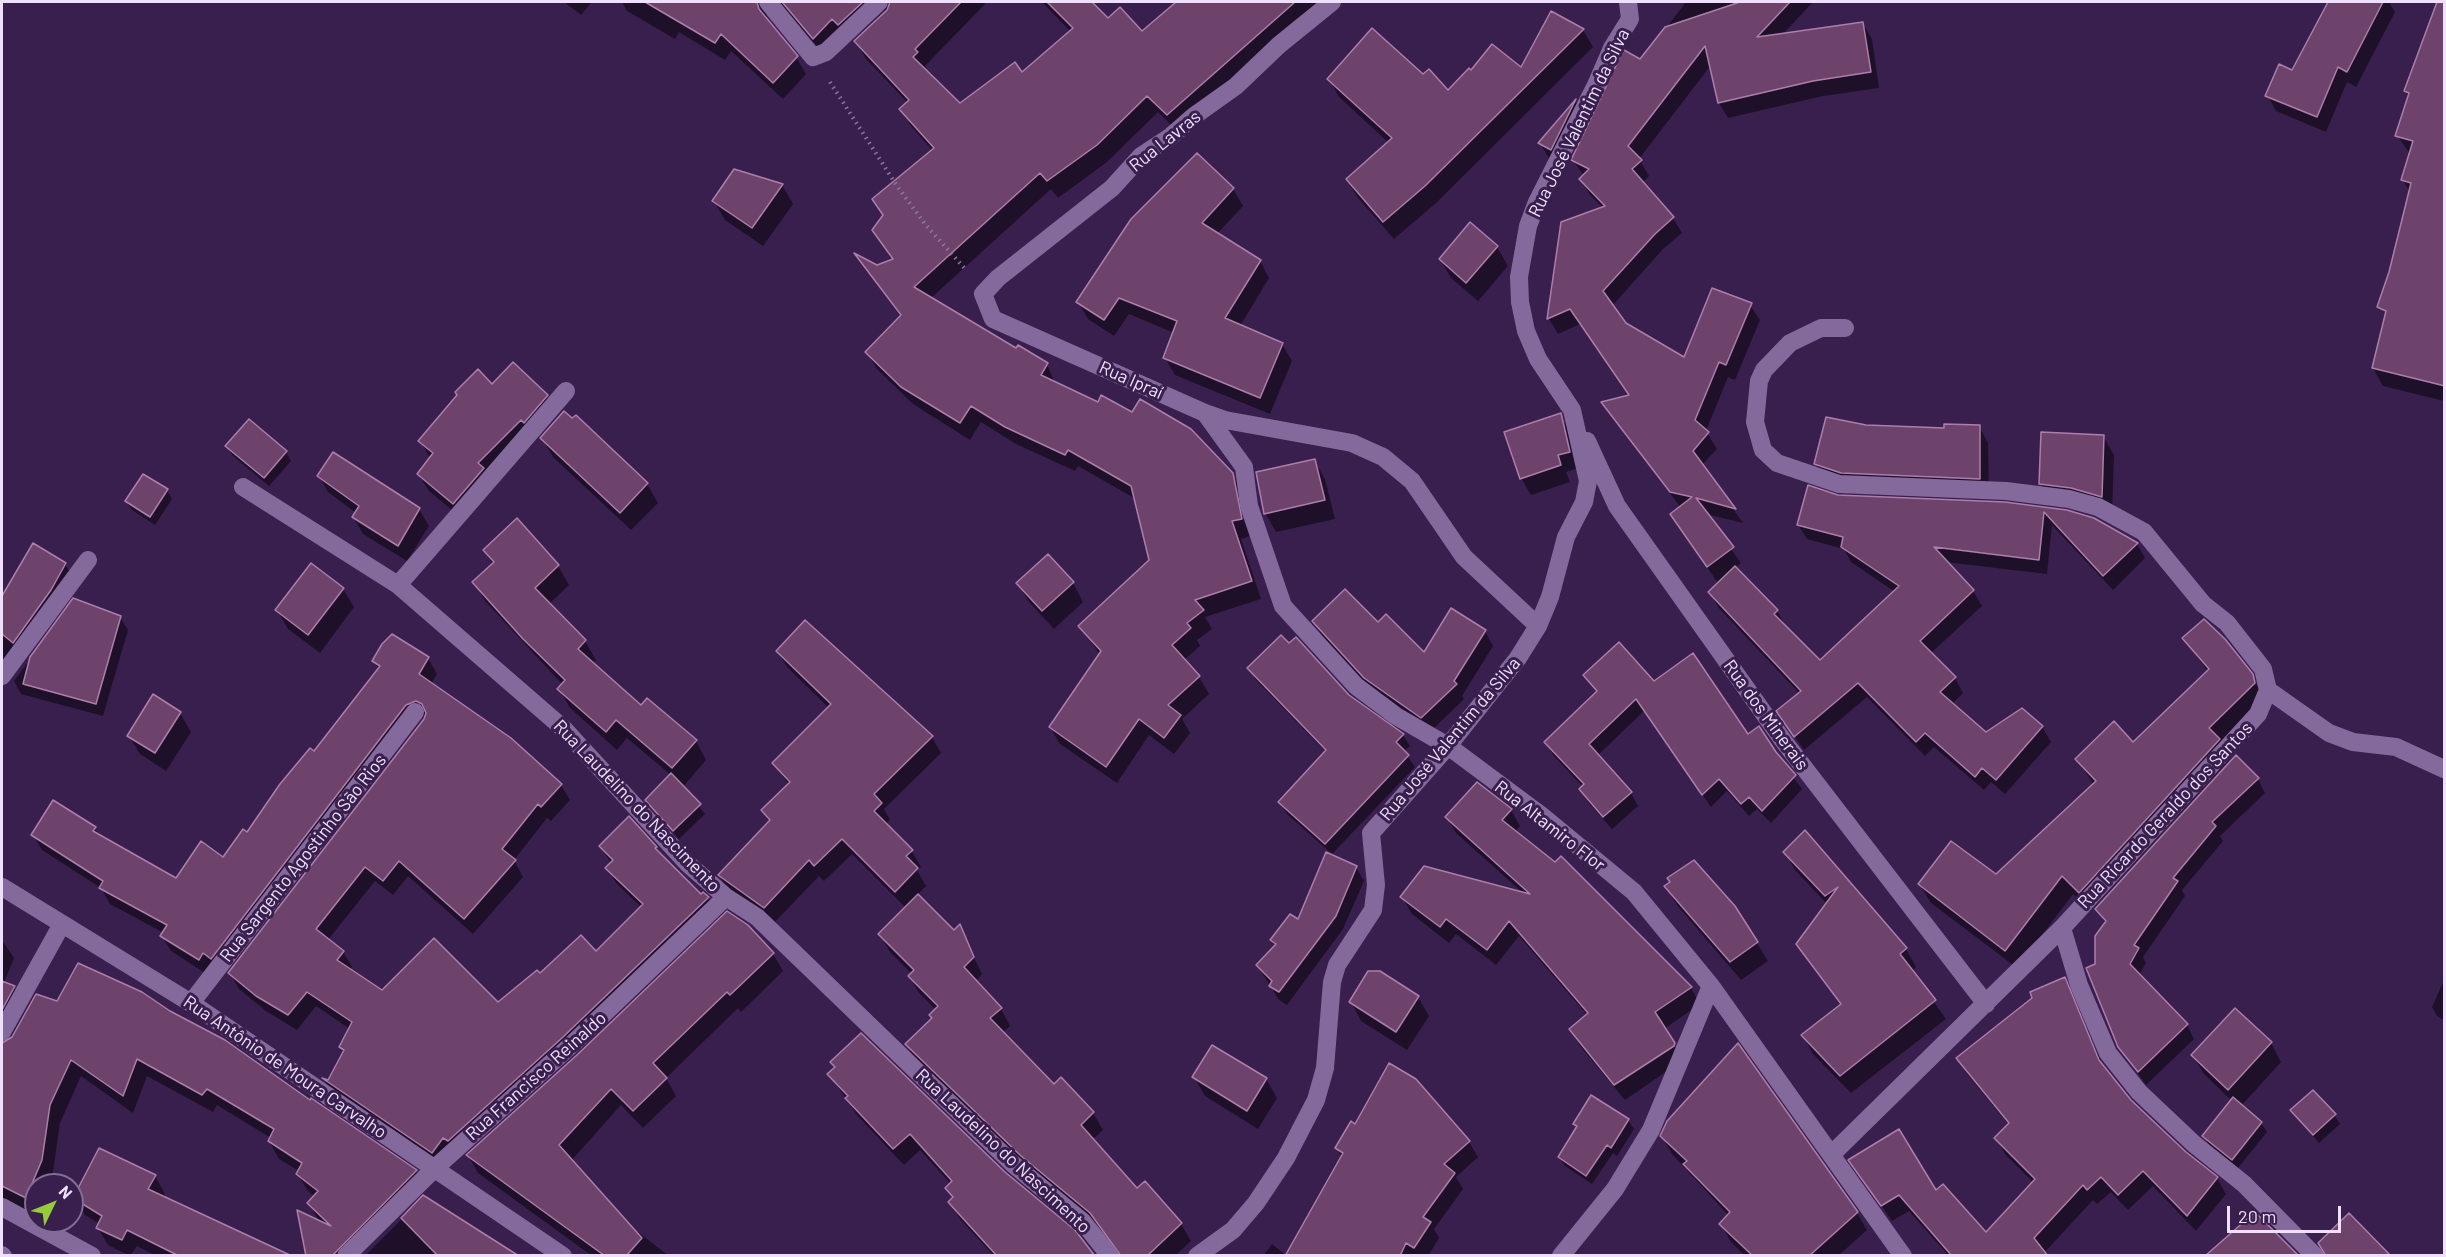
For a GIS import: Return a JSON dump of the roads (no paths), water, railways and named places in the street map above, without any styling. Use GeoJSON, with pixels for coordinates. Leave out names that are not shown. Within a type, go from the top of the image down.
{"type":"FeatureCollection","features":[{"type":"Feature","properties":{"kind":"street"},"geometry":{"type":"LineString","coordinates":[[768,2],[813,57],[826,52],[879,2]]}},
{"type":"Feature","properties":{"kind":"street","name":"Rua Lavras"},"geometry":{"type":"LineString","coordinates":[[998,278],[1112,188],[1141,156],[1170,137],[1194,116],[1236,86],[1279,45],[1332,2]]}},
{"type":"Feature","properties":{"kind":"street","name":"Rua José Valentim da Silva"},"geometry":{"type":"LineString","coordinates":[[1197,1256],[1233,1230],[1256,1203],[1306,1123],[1322,1083],[1332,982],[1336,965],[1373,910],[1376,885],[1371,833],[1448,746],[1518,658],[1538,626],[1550,597],[1566,537],[1584,502],[1588,481],[1572,410],[1538,359],[1526,331],[1520,302],[1520,277],[1523,249],[1537,202],[1596,85],[1612,48],[1630,19],[1628,2]]}},
{"type":"Feature","properties":{"kind":"street","name":"Rua Ipraí"},"geometry":{"type":"LineString","coordinates":[[998,278],[983,294],[993,319],[1205,413],[1225,420],[1353,443],[1383,457],[1412,481],[1464,556],[1538,626]]}},
{"type":"Feature","properties":{"kind":"street"},"geometry":{"type":"LineString","coordinates":[[1845,328],[1821,328],[1790,343],[1764,370],[1759,381],[1755,422],[1763,450],[1777,463],[1839,484],[2006,491],[2069,498],[2098,507],[2144,532],[2204,604],[2227,623],[2245,645],[2263,669],[2268,690],[2330,733],[2354,742],[2396,747],[2445,768]]}},
{"type":"Feature","properties":{"kind":"street"},"geometry":{"type":"LineString","coordinates":[[398,585],[566,391]]}},
{"type":"Feature","properties":{"kind":"street","name":"Rua dos Minerais"},"geometry":{"type":"LineString","coordinates":[[1572,410],[1617,506],[1782,739],[1986,1004]]}},
{"type":"Feature","properties":{"kind":"street","name":"Rua Altamiro Flor"},"geometry":{"type":"LineString","coordinates":[[1205,413],[1244,467],[1249,506],[1283,606],[1356,686],[1396,716],[1448,746],[1542,816],[1634,892],[1711,986],[1903,1256]]}},
{"type":"Feature","properties":{"kind":"street","name":"Rua Laudelino do Nascimento"},"geometry":{"type":"LineString","coordinates":[[243,486],[398,585],[564,729],[688,864],[726,897],[757,917],[1004,1156],[1083,1222],[1110,1256]]}},
{"type":"Feature","properties":{"kind":"street"},"geometry":{"type":"LineString","coordinates":[[2,676],[88,560]]}},
{"type":"Feature","properties":{"kind":"street","name":"Rua Ricardo Geraldo dos Santos"},"geometry":{"type":"LineString","coordinates":[[1832,1154],[2062,928],[2258,714],[2268,690]]}},
{"type":"Feature","properties":{"kind":"street","name":"Rua Sargento Agostinho São Rios"},"geometry":{"type":"LineString","coordinates":[[191,1003],[415,712]]}},
{"type":"Feature","properties":{"kind":"street","name":"Rua Antônio de Moura Carvalho"},"geometry":{"type":"LineString","coordinates":[[2,887],[191,1003],[563,1256]]}},
{"type":"Feature","properties":{"kind":"street","name":"Rua Francisco Reinaldo"},"geometry":{"type":"LineString","coordinates":[[346,1256],[435,1168],[570,1046],[726,897]]}},
{"type":"Feature","properties":{"kind":"street"},"geometry":{"type":"LineString","coordinates":[[2,1032],[62,924]]}},
{"type":"Feature","properties":{"kind":"street"},"geometry":{"type":"LineString","coordinates":[[2062,928],[2079,985],[2108,1053],[2139,1092],[2194,1144],[2244,1184],[2315,1256]]}},
{"type":"Feature","properties":{"kind":"street"},"geometry":{"type":"LineString","coordinates":[[1561,1256],[1615,1189],[1652,1130],[1711,986]]}},
{"type":"Feature","properties":{"kind":"street"},"geometry":{"type":"LineString","coordinates":[[2,1207],[92,1256]]}}]}
